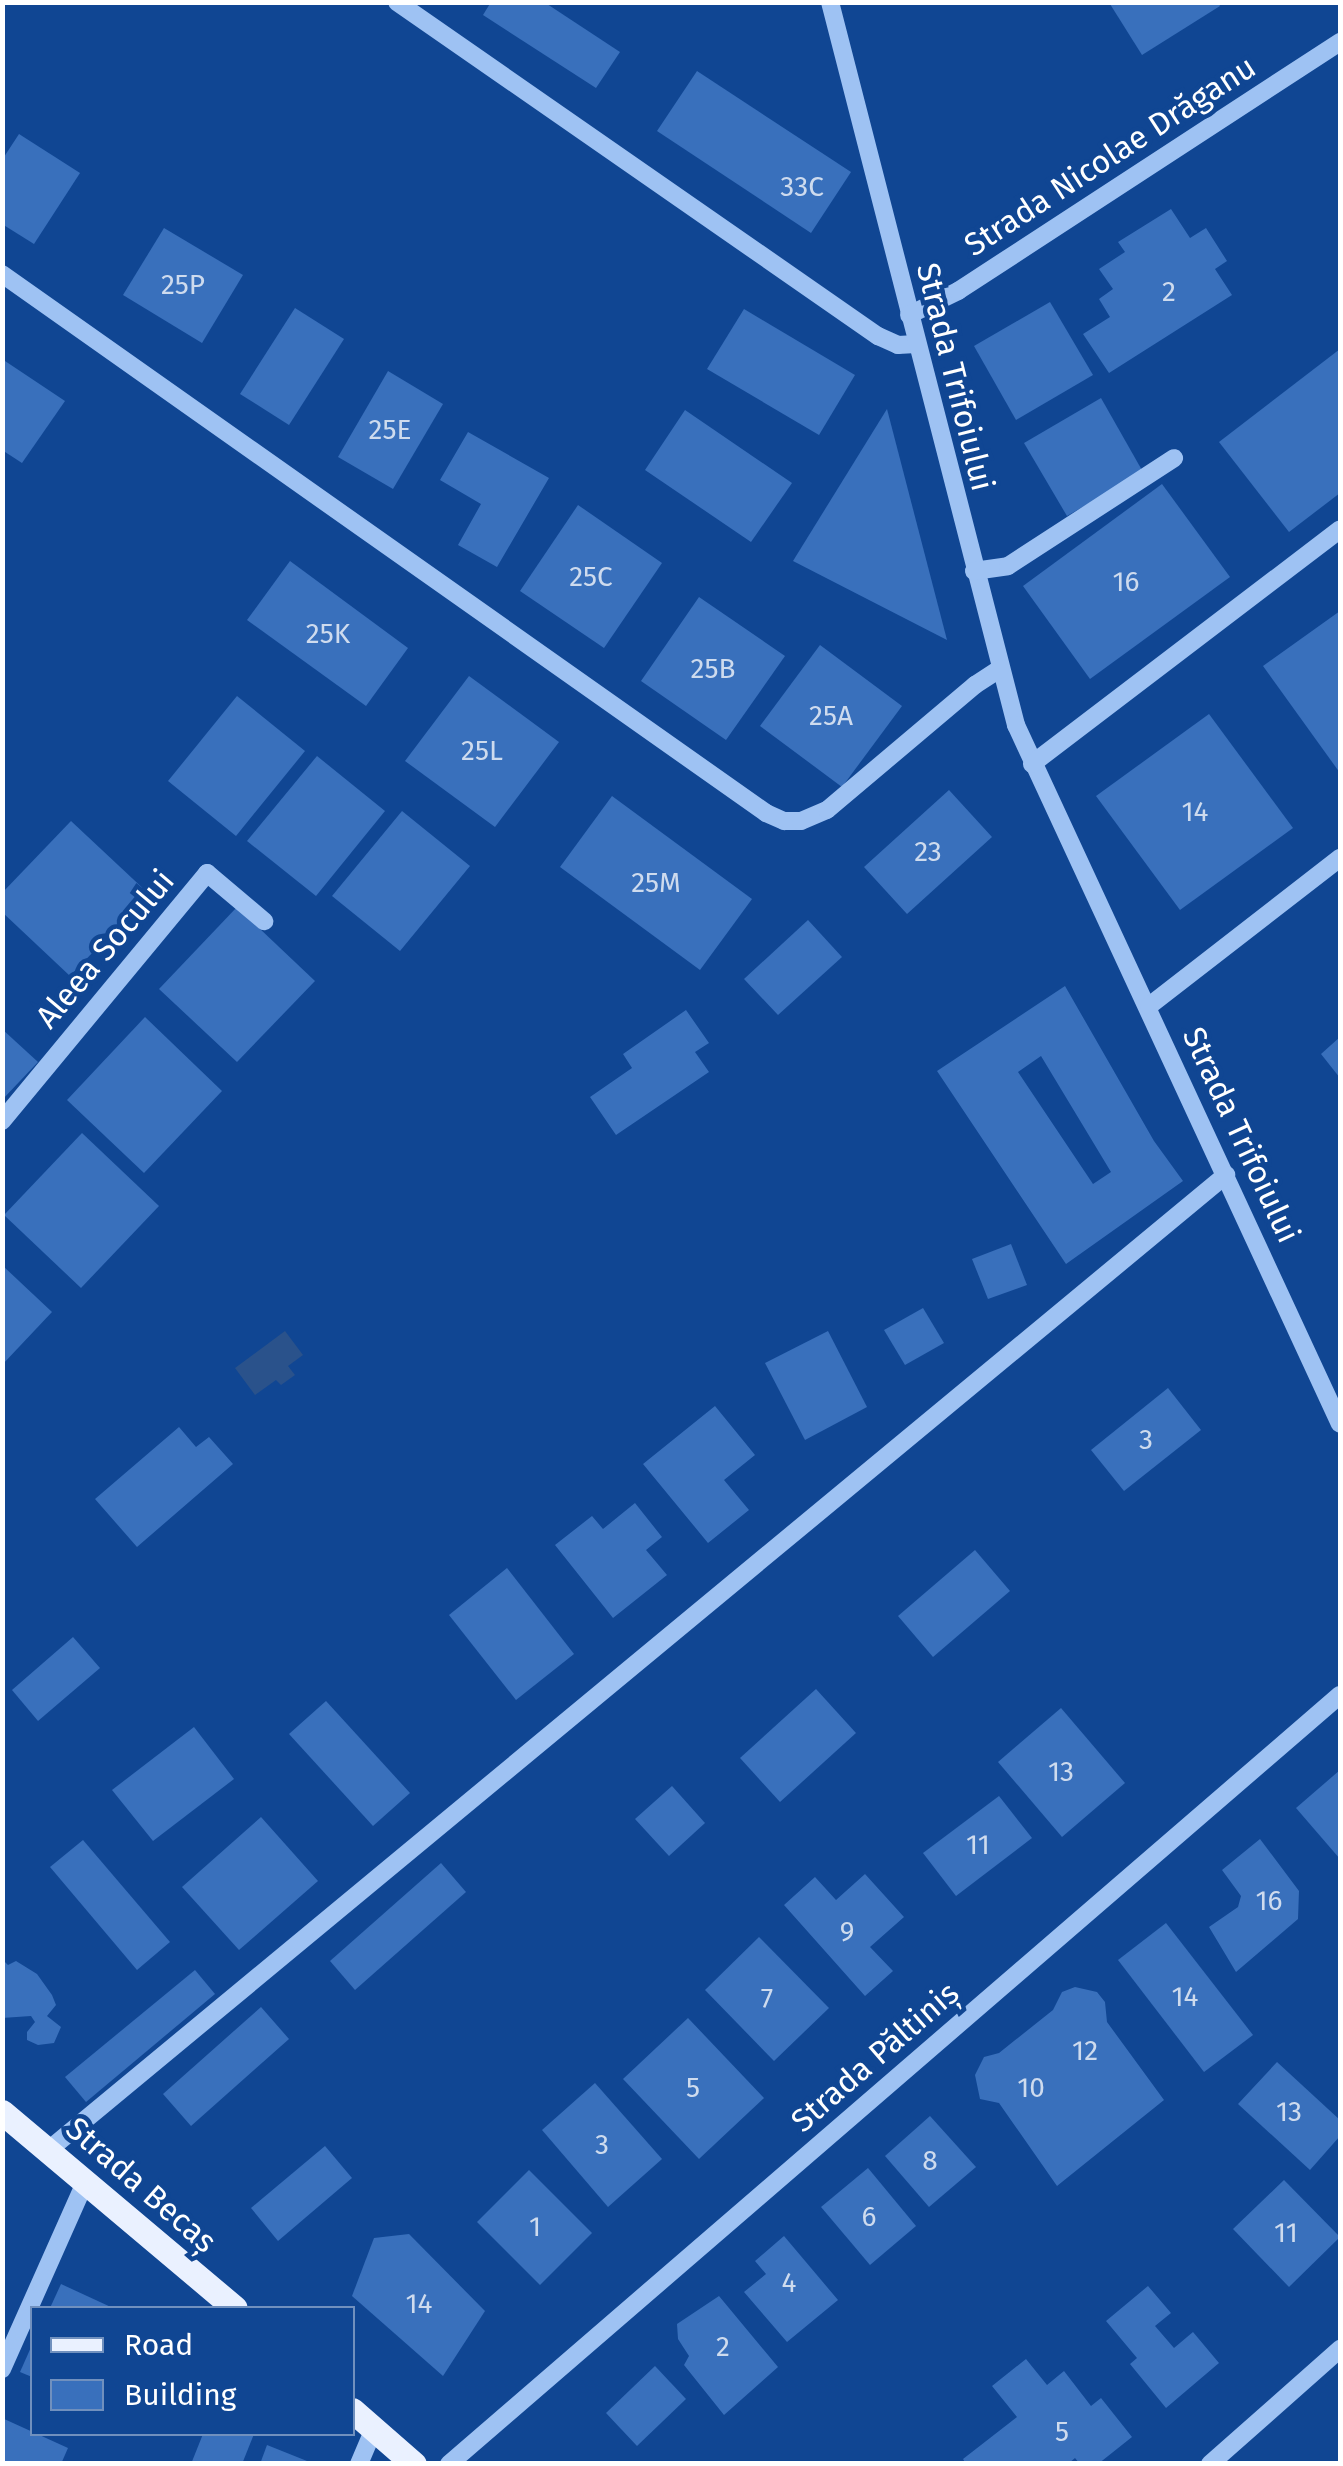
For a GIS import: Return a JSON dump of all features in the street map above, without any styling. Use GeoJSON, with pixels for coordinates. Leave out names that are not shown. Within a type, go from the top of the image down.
{"type":"FeatureCollection","features":[{"type":"Feature","properties":{"kind":"main road","name":"Strada Becaș"},"geometry":{"type":"LineString","coordinates":[[2,2112],[50,2148],[233,2306]]}},
{"type":"Feature","properties":{"kind":"main road"},"geometry":{"type":"LineString","coordinates":[[355,2413],[414,2464]]}},
{"type":"Feature","properties":{"kind":"street"},"geometry":{"type":"LineString","coordinates":[[396,2],[878,336],[898,346],[916,344]]}},
{"type":"Feature","properties":{"kind":"street","name":"Strada Trifoiului"},"geometry":{"type":"LineString","coordinates":[[830,2],[1000,670],[1032,764],[1149,1006],[1340,1424]]}},
{"type":"Feature","properties":{"kind":"street","name":"Strada Nicolae Drăganu"},"geometry":{"type":"LineString","coordinates":[[908,315],[936,305],[1340,42]]}},
{"type":"Feature","properties":{"kind":"street"},"geometry":{"type":"LineString","coordinates":[[2,274],[766,813],[801,821],[827,810],[975,685],[1000,670]]}},
{"type":"Feature","properties":{"kind":"street"},"geometry":{"type":"LineString","coordinates":[[974,571],[1008,566],[1174,458]]}},
{"type":"Feature","properties":{"kind":"street"},"geometry":{"type":"LineString","coordinates":[[1032,764],[1340,528]]}},
{"type":"Feature","properties":{"kind":"street"},"geometry":{"type":"LineString","coordinates":[[1149,1006],[1340,858]]}},
{"type":"Feature","properties":{"kind":"street","name":"Aleea Socului"},"geometry":{"type":"LineString","coordinates":[[2,1121],[208,873],[264,922]]}},
{"type":"Feature","properties":{"kind":"street"},"geometry":{"type":"LineString","coordinates":[[50,2148],[1226,1175]]}},
{"type":"Feature","properties":{"kind":"street","name":"Strada Păltiniș"},"geometry":{"type":"LineString","coordinates":[[449,2464],[1340,1696]]}},
{"type":"Feature","properties":{"kind":"street"},"geometry":{"type":"LineString","coordinates":[[2,2369],[86,2180]]}},
{"type":"Feature","properties":{"kind":"street"},"geometry":{"type":"LineString","coordinates":[[1210,2464],[1340,2350]]}},
{"type":"Feature","properties":{"kind":"street"},"geometry":{"type":"LineString","coordinates":[[358,2464],[374,2429]]}},
{"type":"Feature","properties":{"kind":"water"},"geometry":{"type":"Polygon","coordinates":[[[285,1331],[303,1355],[288,1366],[295,1375],[281,1385],[276,1380],[255,1395],[235,1368],[285,1331]]]}},
{"type":"Feature","properties":{"kind":"building"},"geometry":{"type":"Polygon","coordinates":[[[491,2],[544,2],[620,52],[596,88],[483,15],[491,2]]]}},
{"type":"Feature","properties":{"kind":"building"},"geometry":{"type":"Polygon","coordinates":[[[1218,2],[1220,6],[1142,55],[1110,4],[1218,2]]]}},
{"type":"Feature","properties":{"kind":"building"},"geometry":{"type":"Polygon","coordinates":[[[697,71],[851,172],[811,233],[657,131],[697,71]]]}},
{"type":"Feature","properties":{"kind":"building"},"geometry":{"type":"Polygon","coordinates":[[[19,134],[80,173],[34,244],[2,224],[2,160],[19,134]]]}},
{"type":"Feature","properties":{"kind":"building"},"geometry":{"type":"Polygon","coordinates":[[[1171,209],[1190,238],[1206,228],[1227,261],[1215,269],[1232,295],[1109,373],[1083,334],[1110,317],[1099,299],[1113,289],[1099,269],[1125,252],[1118,242],[1171,209]]]}},
{"type":"Feature","properties":{"kind":"building"},"geometry":{"type":"Polygon","coordinates":[[[164,228],[243,275],[202,343],[123,295],[164,228]]]}},
{"type":"Feature","properties":{"kind":"building"},"geometry":{"type":"Polygon","coordinates":[[[1050,302],[1093,375],[1016,420],[974,346],[1050,302]]]}},
{"type":"Feature","properties":{"kind":"building"},"geometry":{"type":"Polygon","coordinates":[[[295,308],[344,339],[289,425],[240,394],[295,308]]]}},
{"type":"Feature","properties":{"kind":"building"},"geometry":{"type":"Polygon","coordinates":[[[744,309],[855,375],[819,435],[707,369],[744,309]]]}},
{"type":"Feature","properties":{"kind":"building"},"geometry":{"type":"Polygon","coordinates":[[[1340,349],[1340,493],[1289,532],[1219,442],[1340,349]]]}},
{"type":"Feature","properties":{"kind":"building"},"geometry":{"type":"Polygon","coordinates":[[[2,359],[65,401],[22,463],[2,450],[2,359]]]}},
{"type":"Feature","properties":{"kind":"building"},"geometry":{"type":"Polygon","coordinates":[[[388,371],[443,404],[393,489],[338,457],[388,371]]]}},
{"type":"Feature","properties":{"kind":"building"},"geometry":{"type":"Polygon","coordinates":[[[1101,398],[1143,472],[1067,516],[1024,443],[1101,398]]]}},
{"type":"Feature","properties":{"kind":"building"},"geometry":{"type":"Polygon","coordinates":[[[887,409],[947,640],[793,561],[887,409]]]}},
{"type":"Feature","properties":{"kind":"building"},"geometry":{"type":"Polygon","coordinates":[[[685,410],[792,483],[751,542],[645,470],[685,410]]]}},
{"type":"Feature","properties":{"kind":"building"},"geometry":{"type":"Polygon","coordinates":[[[468,432],[549,478],[497,567],[458,545],[481,504],[440,480],[468,432]]]}},
{"type":"Feature","properties":{"kind":"building"},"geometry":{"type":"Polygon","coordinates":[[[1162,484],[1230,577],[1090,679],[1023,586],[1162,484]]]}},
{"type":"Feature","properties":{"kind":"building"},"geometry":{"type":"Polygon","coordinates":[[[578,505],[662,563],[604,648],[520,591],[578,505]]]}},
{"type":"Feature","properties":{"kind":"building"},"geometry":{"type":"Polygon","coordinates":[[[290,561],[408,648],[366,706],[247,620],[290,561]]]}},
{"type":"Feature","properties":{"kind":"building"},"geometry":{"type":"Polygon","coordinates":[[[699,597],[785,656],[726,740],[641,681],[699,597]]]}},
{"type":"Feature","properties":{"kind":"building"},"geometry":{"type":"Polygon","coordinates":[[[1340,611],[1340,773],[1263,666],[1340,611]]]}},
{"type":"Feature","properties":{"kind":"building"},"geometry":{"type":"Polygon","coordinates":[[[820,645],[902,706],[842,787],[760,726],[820,645]]]}},
{"type":"Feature","properties":{"kind":"building"},"geometry":{"type":"Polygon","coordinates":[[[469,676],[559,742],[495,827],[405,761],[469,676]]]}},
{"type":"Feature","properties":{"kind":"building"},"geometry":{"type":"Polygon","coordinates":[[[237,696],[305,751],[236,836],[168,781],[237,696]]]}},
{"type":"Feature","properties":{"kind":"building"},"geometry":{"type":"Polygon","coordinates":[[[1209,714],[1293,828],[1180,910],[1096,796],[1209,714]]]}},
{"type":"Feature","properties":{"kind":"building"},"geometry":{"type":"Polygon","coordinates":[[[317,756],[385,811],[316,896],[247,841],[317,756]]]}},
{"type":"Feature","properties":{"kind":"building"},"geometry":{"type":"Polygon","coordinates":[[[949,790],[992,837],[907,914],[864,867],[949,790]]]}},
{"type":"Feature","properties":{"kind":"building"},"geometry":{"type":"Polygon","coordinates":[[[612,796],[752,899],[700,970],[560,867],[612,796]]]}},
{"type":"Feature","properties":{"kind":"building"},"geometry":{"type":"Polygon","coordinates":[[[402,811],[470,866],[400,951],[332,896],[402,811]]]}},
{"type":"Feature","properties":{"kind":"building"},"geometry":{"type":"Polygon","coordinates":[[[71,821],[149,894],[70,976],[2,912],[2,893],[71,821]]]}},
{"type":"Feature","properties":{"kind":"building"},"geometry":{"type":"Polygon","coordinates":[[[237,907],[315,981],[237,1062],[159,989],[237,907]]]}},
{"type":"Feature","properties":{"kind":"building"},"geometry":{"type":"Polygon","coordinates":[[[808,920],[842,957],[778,1015],[744,979],[808,920]]]}},
{"type":"Feature","properties":{"kind":"building"},"geometry":{"type":"Polygon","coordinates":[[[1065,986],[1154,1141],[1183,1181],[1066,1264],[937,1071],[1065,986]],[[1041,1056],[1018,1072],[1093,1184],[1111,1172],[1041,1056]]]}},
{"type":"Feature","properties":{"kind":"building"},"geometry":{"type":"Polygon","coordinates":[[[686,1010],[709,1043],[695,1052],[709,1072],[616,1135],[590,1097],[632,1068],[623,1054],[686,1010]]]}},
{"type":"Feature","properties":{"kind":"building"},"geometry":{"type":"Polygon","coordinates":[[[145,1017],[222,1091],[144,1173],[67,1100],[145,1017]]]}},
{"type":"Feature","properties":{"kind":"building"},"geometry":{"type":"Polygon","coordinates":[[[2,1029],[38,1062],[2,1100],[2,1029]]]}},
{"type":"Feature","properties":{"kind":"building"},"geometry":{"type":"Polygon","coordinates":[[[1340,1037],[1340,1078],[1321,1054],[1340,1037]]]}},
{"type":"Feature","properties":{"kind":"building"},"geometry":{"type":"Polygon","coordinates":[[[82,1133],[159,1206],[81,1288],[4,1215],[82,1133]]]}},
{"type":"Feature","properties":{"kind":"building"},"geometry":{"type":"Polygon","coordinates":[[[1011,1244],[1027,1285],[988,1299],[972,1259],[1011,1244]]]}},
{"type":"Feature","properties":{"kind":"building"},"geometry":{"type":"Polygon","coordinates":[[[2,1265],[52,1312],[2,1365],[2,1265]]]}},
{"type":"Feature","properties":{"kind":"building"},"geometry":{"type":"Polygon","coordinates":[[[923,1308],[944,1343],[905,1365],[884,1330],[923,1308]]]}},
{"type":"Feature","properties":{"kind":"building"},"geometry":{"type":"Polygon","coordinates":[[[828,1331],[867,1407],[805,1440],[765,1363],[828,1331]]]}},
{"type":"Feature","properties":{"kind":"building"},"geometry":{"type":"Polygon","coordinates":[[[1168,1388],[1201,1430],[1124,1491],[1091,1450],[1168,1388]]]}},
{"type":"Feature","properties":{"kind":"building"},"geometry":{"type":"Polygon","coordinates":[[[715,1406],[755,1455],[724,1480],[749,1510],[708,1543],[643,1464],[715,1406]]]}},
{"type":"Feature","properties":{"kind":"building"},"geometry":{"type":"Polygon","coordinates":[[[179,1427],[196,1447],[209,1437],[233,1464],[137,1547],[95,1499],[179,1427]]]}},
{"type":"Feature","properties":{"kind":"building"},"geometry":{"type":"Polygon","coordinates":[[[635,1503],[662,1537],[646,1550],[667,1575],[613,1618],[555,1545],[592,1516],[603,1529],[635,1503]]]}},
{"type":"Feature","properties":{"kind":"building"},"geometry":{"type":"Polygon","coordinates":[[[975,1550],[1010,1591],[933,1657],[898,1616],[975,1550]]]}},
{"type":"Feature","properties":{"kind":"building"},"geometry":{"type":"Polygon","coordinates":[[[507,1568],[574,1654],[516,1700],[449,1615],[507,1568]]]}},
{"type":"Feature","properties":{"kind":"building"},"geometry":{"type":"Polygon","coordinates":[[[73,1637],[100,1668],[38,1721],[12,1690],[73,1637]]]}},
{"type":"Feature","properties":{"kind":"building"},"geometry":{"type":"Polygon","coordinates":[[[816,1689],[856,1733],[780,1802],[740,1758],[816,1689]]]}},
{"type":"Feature","properties":{"kind":"building"},"geometry":{"type":"Polygon","coordinates":[[[326,1701],[410,1793],[373,1826],[289,1734],[326,1701]]]}},
{"type":"Feature","properties":{"kind":"building"},"geometry":{"type":"Polygon","coordinates":[[[1061,1708],[1125,1783],[1062,1837],[998,1762],[1061,1708]]]}},
{"type":"Feature","properties":{"kind":"building"},"geometry":{"type":"Polygon","coordinates":[[[194,1727],[234,1779],[153,1841],[112,1790],[194,1727]]]}},
{"type":"Feature","properties":{"kind":"building"},"geometry":{"type":"Polygon","coordinates":[[[1340,1770],[1340,1859],[1296,1808],[1340,1770]]]}},
{"type":"Feature","properties":{"kind":"building"},"geometry":{"type":"Polygon","coordinates":[[[672,1786],[705,1823],[669,1856],[635,1819],[672,1786]]]}},
{"type":"Feature","properties":{"kind":"building"},"geometry":{"type":"Polygon","coordinates":[[[999,1796],[1032,1838],[956,1896],[923,1853],[999,1796]]]}},
{"type":"Feature","properties":{"kind":"building"},"geometry":{"type":"Polygon","coordinates":[[[261,1817],[318,1881],[239,1950],[182,1887],[261,1817]]]}},
{"type":"Feature","properties":{"kind":"building"},"geometry":{"type":"Polygon","coordinates":[[[1260,1839],[1299,1891],[1298,1919],[1236,1972],[1209,1927],[1238,1907],[1241,1896],[1222,1870],[1260,1839]]]}},
{"type":"Feature","properties":{"kind":"building"},"geometry":{"type":"Polygon","coordinates":[[[83,1840],[170,1942],[137,1970],[50,1867],[83,1840]]]}},
{"type":"Feature","properties":{"kind":"building"},"geometry":{"type":"Polygon","coordinates":[[[441,1863],[466,1892],[355,1990],[330,1961],[441,1863]]]}},
{"type":"Feature","properties":{"kind":"building"},"geometry":{"type":"Polygon","coordinates":[[[865,1874],[904,1917],[870,1947],[893,1971],[865,1996],[784,1905],[815,1877],[836,1900],[865,1874]]]}},
{"type":"Feature","properties":{"kind":"building"},"geometry":{"type":"Polygon","coordinates":[[[1166,1923],[1253,2035],[1204,2072],[1118,1960],[1166,1923]]]}},
{"type":"Feature","properties":{"kind":"building"},"geometry":{"type":"Polygon","coordinates":[[[759,1937],[829,2008],[774,2061],[705,1990],[759,1937]]]}},
{"type":"Feature","properties":{"kind":"building"},"geometry":{"type":"Polygon","coordinates":[[[2,1959],[8,1965],[16,1961],[37,1974],[52,1995],[56,2005],[47,2016],[61,2027],[54,2043],[38,2045],[27,2040],[27,2032],[35,2022],[31,2016],[2,2018],[2,1959]]]}},
{"type":"Feature","properties":{"kind":"building"},"geometry":{"type":"Polygon","coordinates":[[[195,1970],[215,1994],[86,2102],[65,2077],[195,1970]]]}},
{"type":"Feature","properties":{"kind":"building"},"geometry":{"type":"Polygon","coordinates":[[[1075,1987],[1097,1992],[1105,2002],[1107,2022],[1164,2100],[1057,2186],[999,2103],[980,2099],[975,2075],[984,2057],[999,2053],[1053,2010],[1062,1992],[1075,1987]]]}},
{"type":"Feature","properties":{"kind":"building"},"geometry":{"type":"Polygon","coordinates":[[[261,2007],[289,2039],[191,2126],[163,2094],[261,2007]]]}},
{"type":"Feature","properties":{"kind":"building"},"geometry":{"type":"Polygon","coordinates":[[[688,2018],[764,2098],[699,2159],[623,2079],[688,2018]]]}},
{"type":"Feature","properties":{"kind":"building"},"geometry":{"type":"Polygon","coordinates":[[[1277,2062],[1340,2120],[1340,2136],[1310,2170],[1238,2104],[1277,2062]]]}},
{"type":"Feature","properties":{"kind":"building"},"geometry":{"type":"Polygon","coordinates":[[[595,2083],[662,2159],[608,2207],[542,2130],[595,2083]]]}},
{"type":"Feature","properties":{"kind":"building"},"geometry":{"type":"Polygon","coordinates":[[[930,2116],[976,2167],[929,2207],[885,2156],[930,2116]]]}},
{"type":"Feature","properties":{"kind":"building"},"geometry":{"type":"Polygon","coordinates":[[[325,2146],[352,2178],[278,2241],[251,2208],[325,2146]]]}},
{"type":"Feature","properties":{"kind":"building"},"geometry":{"type":"Polygon","coordinates":[[[868,2168],[916,2226],[870,2265],[821,2207],[868,2168]]]}},
{"type":"Feature","properties":{"kind":"building"},"geometry":{"type":"Polygon","coordinates":[[[529,2170],[592,2233],[540,2285],[477,2222],[529,2170]]]}},
{"type":"Feature","properties":{"kind":"building"},"geometry":{"type":"Polygon","coordinates":[[[1284,2180],[1340,2237],[1289,2287],[1233,2229],[1284,2180]]]}},
{"type":"Feature","properties":{"kind":"building"},"geometry":{"type":"Polygon","coordinates":[[[409,2234],[485,2311],[443,2376],[352,2296],[374,2238],[409,2234]]]}},
{"type":"Feature","properties":{"kind":"building"},"geometry":{"type":"Polygon","coordinates":[[[784,2236],[838,2300],[787,2342],[744,2292],[766,2274],[755,2261],[784,2236]]]}},
{"type":"Feature","properties":{"kind":"building"},"geometry":{"type":"Polygon","coordinates":[[[61,2284],[109,2306],[51,2306],[61,2284]]]}},
{"type":"Feature","properties":{"kind":"building"},"geometry":{"type":"Polygon","coordinates":[[[1148,2286],[1171,2313],[1155,2326],[1174,2348],[1193,2332],[1219,2363],[1166,2408],[1130,2364],[1137,2358],[1106,2321],[1148,2286]]]}},
{"type":"Feature","properties":{"kind":"building"},"geometry":{"type":"Polygon","coordinates":[[[719,2296],[778,2367],[724,2415],[684,2365],[689,2356],[678,2339],[677,2324],[719,2296]]]}},
{"type":"Feature","properties":{"kind":"building"},"geometry":{"type":"Polygon","coordinates":[[[30,2350],[30,2376],[20,2372],[30,2350]]]}},
{"type":"Feature","properties":{"kind":"building"},"geometry":{"type":"Polygon","coordinates":[[[1026,2359],[1047,2385],[1064,2371],[1091,2406],[1101,2398],[1132,2437],[1098,2464],[1080,2464],[1075,2458],[1068,2464],[966,2464],[963,2459],[1017,2417],[992,2386],[1026,2359]]]}},
{"type":"Feature","properties":{"kind":"building"},"geometry":{"type":"Polygon","coordinates":[[[655,2366],[686,2399],[637,2446],[606,2413],[655,2366]]]}},
{"type":"Feature","properties":{"kind":"building"},"geometry":{"type":"Polygon","coordinates":[[[2,2418],[30,2431],[30,2436],[42,2436],[68,2448],[61,2464],[2,2464],[2,2418]]]}},
{"type":"Feature","properties":{"kind":"building"},"geometry":{"type":"Polygon","coordinates":[[[202,2436],[253,2436],[242,2464],[191,2464],[202,2436]]]}},
{"type":"Feature","properties":{"kind":"building"},"geometry":{"type":"Polygon","coordinates":[[[267,2445],[312,2463],[312,2464],[260,2464],[267,2445]]]}}]}
